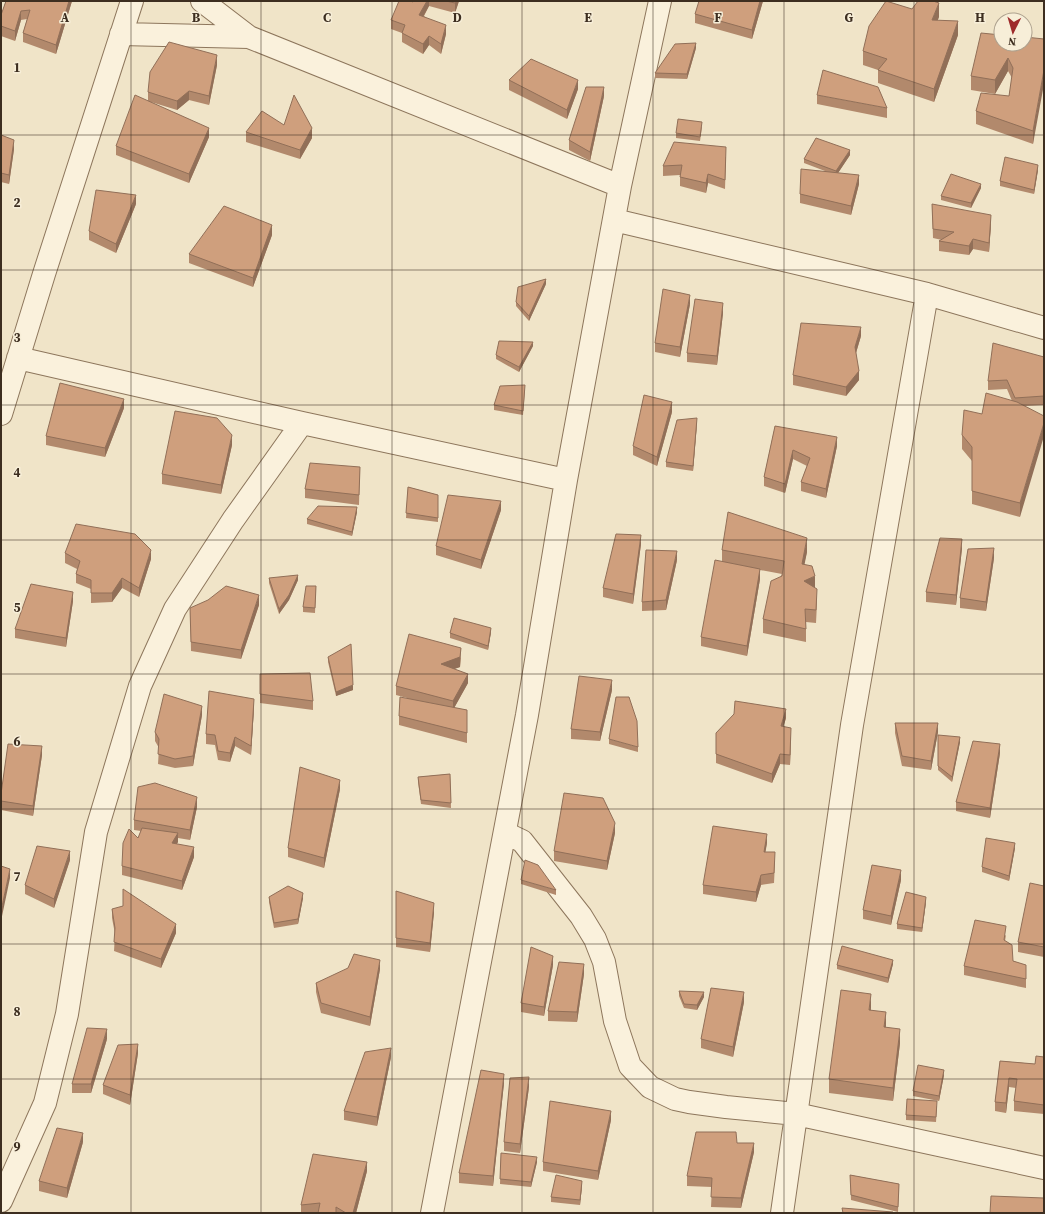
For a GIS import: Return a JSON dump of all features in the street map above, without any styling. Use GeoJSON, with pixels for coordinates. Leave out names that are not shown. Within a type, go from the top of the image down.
{"type":"FeatureCollection","features":[{"type":"Feature","properties":{"kind":"street"},"geometry":{"type":"LineString","coordinates":[[1,414],[132,1]]}},
{"type":"Feature","properties":{"kind":"street"},"geometry":{"type":"LineString","coordinates":[[202,1],[249,37],[620,186]]}},
{"type":"Feature","properties":{"kind":"street"},"geometry":{"type":"LineString","coordinates":[[432,1213],[527,715],[566,480],[620,186],[660,1]]}},
{"type":"Feature","properties":{"kind":"street"},"geometry":{"type":"LineString","coordinates":[[121,34],[249,37]]}},
{"type":"Feature","properties":{"kind":"street"},"geometry":{"type":"LineString","coordinates":[[614,220],[927,294],[1044,328]]}},
{"type":"Feature","properties":{"kind":"street"},"geometry":{"type":"LineString","coordinates":[[782,1213],[852,725],[927,294]]}},
{"type":"Feature","properties":{"kind":"street"},"geometry":{"type":"LineString","coordinates":[[18,358],[302,423],[566,480]]}},
{"type":"Feature","properties":{"kind":"street"},"geometry":{"type":"LineString","coordinates":[[1,1201],[45,1103],[67,1014],[96,832],[140,686],[175,609],[233,520],[302,423]]}},
{"type":"Feature","properties":{"kind":"street"},"geometry":{"type":"LineString","coordinates":[[505,833],[522,841],[581,916],[595,939],[604,962],[615,1021],[630,1066],[650,1087],[674,1099],[726,1108],[796,1114],[1044,1168]]}},
{"type":"Feature","properties":{"kind":"building"},"geometry":{"type":"Polygon","coordinates":[[[6,1],[69,1],[56,45],[23,33],[30,10],[21,11],[15,31],[1,26],[1,15],[6,1]]]}},
{"type":"Feature","properties":{"kind":"building"},"geometry":{"type":"Polygon","coordinates":[[[399,1],[427,1],[419,15],[446,25],[441,44],[429,36],[423,44],[402,33],[405,25],[391,20],[399,1]]]}},
{"type":"Feature","properties":{"kind":"building"},"geometry":{"type":"Polygon","coordinates":[[[699,1],[760,1],[752,30],[695,14],[699,1]]]}},
{"type":"Feature","properties":{"kind":"building"},"geometry":{"type":"Polygon","coordinates":[[[886,1],[912,9],[918,1],[933,1],[939,3],[932,20],[958,21],[934,89],[878,70],[887,59],[863,51],[869,26],[886,1]]]}},
{"type":"Feature","properties":{"kind":"building"},"geometry":{"type":"Polygon","coordinates":[[[981,33],[993,34],[993,52],[1033,52],[1033,38],[1044,39],[1044,70],[1033,131],[976,111],[981,93],[1009,96],[1013,68],[1008,58],[995,80],[971,76],[981,33]]]}},
{"type":"Feature","properties":{"kind":"building"},"geometry":{"type":"Polygon","coordinates":[[[169,42],[217,55],[209,96],[189,91],[177,101],[148,92],[150,72],[169,42]]]}},
{"type":"Feature","properties":{"kind":"building"},"geometry":{"type":"Polygon","coordinates":[[[696,43],[687,74],[655,73],[675,44],[696,43]]]}},
{"type":"Feature","properties":{"kind":"building"},"geometry":{"type":"Polygon","coordinates":[[[531,59],[578,80],[567,110],[509,80],[531,59]]]}},
{"type":"Feature","properties":{"kind":"building"},"geometry":{"type":"Polygon","coordinates":[[[823,70],[878,87],[887,108],[817,95],[823,70]]]}},
{"type":"Feature","properties":{"kind":"building"},"geometry":{"type":"Polygon","coordinates":[[[586,87],[604,87],[590,152],[569,140],[586,87]]]}},
{"type":"Feature","properties":{"kind":"building"},"geometry":{"type":"Polygon","coordinates":[[[135,95],[209,128],[189,174],[116,146],[135,95]]]}},
{"type":"Feature","properties":{"kind":"building"},"geometry":{"type":"Polygon","coordinates":[[[294,95],[312,128],[300,150],[246,132],[262,111],[284,125],[294,95]]]}},
{"type":"Feature","properties":{"kind":"building"},"geometry":{"type":"Polygon","coordinates":[[[678,119],[702,122],[700,137],[676,133],[678,119]]]}},
{"type":"Feature","properties":{"kind":"building"},"geometry":{"type":"Polygon","coordinates":[[[1,135],[14,140],[9,175],[1,173],[1,135]]]}},
{"type":"Feature","properties":{"kind":"building"},"geometry":{"type":"Polygon","coordinates":[[[816,138],[850,150],[836,171],[804,159],[816,138]]]}},
{"type":"Feature","properties":{"kind":"building"},"geometry":{"type":"Polygon","coordinates":[[[674,142],[726,147],[725,180],[708,174],[706,183],[680,177],[682,165],[663,166],[674,142]]]}},
{"type":"Feature","properties":{"kind":"building"},"geometry":{"type":"Polygon","coordinates":[[[1005,157],[1038,165],[1034,190],[1000,181],[1005,157]]]}},
{"type":"Feature","properties":{"kind":"building"},"geometry":{"type":"Polygon","coordinates":[[[801,169],[859,175],[851,206],[800,194],[801,169]]]}},
{"type":"Feature","properties":{"kind":"building"},"geometry":{"type":"Polygon","coordinates":[[[951,174],[981,184],[971,203],[941,196],[951,174]]]}},
{"type":"Feature","properties":{"kind":"building"},"geometry":{"type":"Polygon","coordinates":[[[96,190],[136,195],[116,244],[89,231],[96,190]]]}},
{"type":"Feature","properties":{"kind":"building"},"geometry":{"type":"Polygon","coordinates":[[[932,204],[991,215],[989,243],[973,239],[969,246],[939,241],[954,232],[933,229],[932,204]]]}},
{"type":"Feature","properties":{"kind":"building"},"geometry":{"type":"Polygon","coordinates":[[[224,206],[272,225],[253,278],[189,254],[224,206]]]}},
{"type":"Feature","properties":{"kind":"building"},"geometry":{"type":"Polygon","coordinates":[[[546,279],[529,316],[516,302],[518,287],[546,279]]]}},
{"type":"Feature","properties":{"kind":"building"},"geometry":{"type":"Polygon","coordinates":[[[663,289],[690,295],[680,347],[655,343],[663,289]]]}},
{"type":"Feature","properties":{"kind":"building"},"geometry":{"type":"Polygon","coordinates":[[[695,299],[723,303],[717,356],[687,353],[695,299]]]}},
{"type":"Feature","properties":{"kind":"building"},"geometry":{"type":"Polygon","coordinates":[[[801,323],[861,327],[855,347],[859,371],[846,387],[793,375],[801,323]]]}},
{"type":"Feature","properties":{"kind":"building"},"geometry":{"type":"Polygon","coordinates":[[[499,341],[533,342],[519,367],[496,355],[499,341]]]}},
{"type":"Feature","properties":{"kind":"building"},"geometry":{"type":"Polygon","coordinates":[[[993,343],[1044,357],[1044,396],[1015,398],[1007,380],[988,381],[993,343]]]}},
{"type":"Feature","properties":{"kind":"building"},"geometry":{"type":"Polygon","coordinates":[[[60,383],[124,399],[105,448],[46,436],[60,383]]]}},
{"type":"Feature","properties":{"kind":"building"},"geometry":{"type":"Polygon","coordinates":[[[525,385],[523,411],[494,405],[500,386],[525,385]]]}},
{"type":"Feature","properties":{"kind":"building"},"geometry":{"type":"Polygon","coordinates":[[[986,393],[1017,402],[1044,416],[1044,423],[1020,503],[972,491],[972,447],[962,435],[964,410],[982,414],[986,393]]]}},
{"type":"Feature","properties":{"kind":"building"},"geometry":{"type":"Polygon","coordinates":[[[644,395],[672,402],[657,457],[633,446],[644,395]]]}},
{"type":"Feature","properties":{"kind":"building"},"geometry":{"type":"Polygon","coordinates":[[[175,411],[217,418],[232,435],[221,485],[162,474],[175,411]]]}},
{"type":"Feature","properties":{"kind":"building"},"geometry":{"type":"Polygon","coordinates":[[[697,418],[693,466],[666,462],[677,420],[697,418]]]}},
{"type":"Feature","properties":{"kind":"building"},"geometry":{"type":"Polygon","coordinates":[[[775,426],[837,437],[826,489],[801,482],[810,458],[793,450],[785,484],[764,477],[775,426]]]}},
{"type":"Feature","properties":{"kind":"building"},"geometry":{"type":"Polygon","coordinates":[[[310,463],[360,467],[359,495],[305,489],[310,463]]]}},
{"type":"Feature","properties":{"kind":"building"},"geometry":{"type":"Polygon","coordinates":[[[408,487],[438,495],[438,518],[406,513],[408,487]]]}},
{"type":"Feature","properties":{"kind":"building"},"geometry":{"type":"Polygon","coordinates":[[[448,495],[501,501],[481,560],[436,546],[448,495]]]}},
{"type":"Feature","properties":{"kind":"building"},"geometry":{"type":"Polygon","coordinates":[[[318,506],[357,507],[352,532],[307,519],[318,506]]]}},
{"type":"Feature","properties":{"kind":"building"},"geometry":{"type":"Polygon","coordinates":[[[728,512],[807,538],[802,564],[812,566],[815,576],[804,581],[817,589],[816,610],[805,609],[806,629],[763,619],[771,581],[782,576],[784,561],[722,550],[728,512]]]}},
{"type":"Feature","properties":{"kind":"building"},"geometry":{"type":"Polygon","coordinates":[[[76,524],[135,534],[151,550],[139,588],[122,578],[112,593],[91,593],[91,580],[76,574],[80,561],[65,553],[76,524]]]}},
{"type":"Feature","properties":{"kind":"building"},"geometry":{"type":"Polygon","coordinates":[[[616,534],[641,535],[633,594],[603,588],[616,534]]]}},
{"type":"Feature","properties":{"kind":"building"},"geometry":{"type":"Polygon","coordinates":[[[940,538],[962,539],[956,595],[926,592],[940,538]]]}},
{"type":"Feature","properties":{"kind":"building"},"geometry":{"type":"Polygon","coordinates":[[[994,548],[986,602],[960,598],[968,549],[994,548]]]}},
{"type":"Feature","properties":{"kind":"building"},"geometry":{"type":"Polygon","coordinates":[[[646,550],[677,551],[666,600],[642,602],[646,550]]]}},
{"type":"Feature","properties":{"kind":"building"},"geometry":{"type":"Polygon","coordinates":[[[715,560],[760,569],[747,646],[701,637],[715,560]]]}},
{"type":"Feature","properties":{"kind":"building"},"geometry":{"type":"Polygon","coordinates":[[[298,575],[289,595],[279,609],[269,578],[298,575]]]}},
{"type":"Feature","properties":{"kind":"building"},"geometry":{"type":"Polygon","coordinates":[[[31,584],[73,592],[66,638],[15,629],[31,584]]]}},
{"type":"Feature","properties":{"kind":"building"},"geometry":{"type":"Polygon","coordinates":[[[226,586],[259,595],[241,650],[191,642],[190,608],[208,600],[226,586]]]}},
{"type":"Feature","properties":{"kind":"building"},"geometry":{"type":"Polygon","coordinates":[[[306,586],[316,586],[315,608],[303,607],[306,586]]]}},
{"type":"Feature","properties":{"kind":"building"},"geometry":{"type":"Polygon","coordinates":[[[454,618],[491,628],[488,646],[450,633],[454,618]]]}},
{"type":"Feature","properties":{"kind":"building"},"geometry":{"type":"Polygon","coordinates":[[[409,634],[461,648],[460,657],[441,664],[468,674],[453,701],[396,686],[409,634]]]}},
{"type":"Feature","properties":{"kind":"building"},"geometry":{"type":"Polygon","coordinates":[[[351,644],[353,685],[336,692],[328,657],[351,644]]]}},
{"type":"Feature","properties":{"kind":"building"},"geometry":{"type":"Polygon","coordinates":[[[310,673],[313,701],[260,694],[260,674],[310,673]]]}},
{"type":"Feature","properties":{"kind":"building"},"geometry":{"type":"Polygon","coordinates":[[[579,676],[612,680],[600,732],[571,729],[579,676]]]}},
{"type":"Feature","properties":{"kind":"building"},"geometry":{"type":"Polygon","coordinates":[[[209,691],[254,699],[251,746],[235,737],[230,753],[218,751],[215,735],[206,734],[209,691]]]}},
{"type":"Feature","properties":{"kind":"building"},"geometry":{"type":"Polygon","coordinates":[[[164,694],[202,706],[193,756],[175,759],[158,754],[159,739],[155,732],[164,694]]]}},
{"type":"Feature","properties":{"kind":"building"},"geometry":{"type":"Polygon","coordinates":[[[400,697],[467,710],[467,733],[399,716],[400,697]]]}},
{"type":"Feature","properties":{"kind":"building"},"geometry":{"type":"Polygon","coordinates":[[[616,697],[629,697],[637,721],[638,747],[609,739],[616,697]]]}},
{"type":"Feature","properties":{"kind":"building"},"geometry":{"type":"Polygon","coordinates":[[[735,701],[786,709],[781,726],[791,728],[790,755],[780,754],[772,774],[716,754],[716,733],[734,714],[735,701]]]}},
{"type":"Feature","properties":{"kind":"building"},"geometry":{"type":"Polygon","coordinates":[[[895,723],[938,723],[931,761],[902,756],[895,723]]]}},
{"type":"Feature","properties":{"kind":"building"},"geometry":{"type":"Polygon","coordinates":[[[938,735],[960,737],[952,777],[938,766],[938,735]]]}},
{"type":"Feature","properties":{"kind":"building"},"geometry":{"type":"Polygon","coordinates":[[[973,741],[1000,744],[990,808],[956,802],[973,741]]]}},
{"type":"Feature","properties":{"kind":"building"},"geometry":{"type":"Polygon","coordinates":[[[8,744],[42,746],[33,806],[1,801],[8,744]]]}},
{"type":"Feature","properties":{"kind":"building"},"geometry":{"type":"Polygon","coordinates":[[[300,767],[340,780],[324,858],[288,848],[300,767]]]}},
{"type":"Feature","properties":{"kind":"building"},"geometry":{"type":"Polygon","coordinates":[[[450,774],[451,803],[421,800],[418,777],[450,774]]]}},
{"type":"Feature","properties":{"kind":"building"},"geometry":{"type":"Polygon","coordinates":[[[155,783],[197,797],[190,830],[134,820],[138,787],[155,783]]]}},
{"type":"Feature","properties":{"kind":"building"},"geometry":{"type":"Polygon","coordinates":[[[564,793],[603,798],[615,823],[607,861],[554,851],[564,793]]]}},
{"type":"Feature","properties":{"kind":"building"},"geometry":{"type":"Polygon","coordinates":[[[713,826],[767,834],[764,852],[775,852],[774,873],[761,875],[756,892],[703,885],[713,826]]]}},
{"type":"Feature","properties":{"kind":"building"},"geometry":{"type":"Polygon","coordinates":[[[142,828],[178,833],[172,843],[194,847],[182,881],[122,866],[123,843],[129,829],[138,838],[142,828]]]}},
{"type":"Feature","properties":{"kind":"building"},"geometry":{"type":"Polygon","coordinates":[[[986,838],[1015,843],[1009,876],[982,867],[986,838]]]}},
{"type":"Feature","properties":{"kind":"building"},"geometry":{"type":"Polygon","coordinates":[[[37,846],[70,851],[54,899],[25,885],[37,846]]]}},
{"type":"Feature","properties":{"kind":"building"},"geometry":{"type":"Polygon","coordinates":[[[525,860],[538,865],[556,890],[521,880],[525,860]]]}},
{"type":"Feature","properties":{"kind":"building"},"geometry":{"type":"Polygon","coordinates":[[[872,865],[901,870],[891,916],[863,910],[872,865]]]}},
{"type":"Feature","properties":{"kind":"building"},"geometry":{"type":"Polygon","coordinates":[[[1,866],[10,869],[1,911],[1,866]]]}},
{"type":"Feature","properties":{"kind":"building"},"geometry":{"type":"Polygon","coordinates":[[[1030,883],[1044,886],[1044,947],[1018,942],[1030,883]]]}},
{"type":"Feature","properties":{"kind":"building"},"geometry":{"type":"Polygon","coordinates":[[[288,886],[303,893],[298,919],[274,923],[269,897],[288,886]]]}},
{"type":"Feature","properties":{"kind":"building"},"geometry":{"type":"Polygon","coordinates":[[[123,889],[176,924],[161,959],[114,942],[115,928],[112,909],[123,906],[123,889]]]}},
{"type":"Feature","properties":{"kind":"building"},"geometry":{"type":"Polygon","coordinates":[[[396,891],[434,903],[430,943],[396,938],[396,891]]]}},
{"type":"Feature","properties":{"kind":"building"},"geometry":{"type":"Polygon","coordinates":[[[906,892],[926,897],[922,928],[897,924],[906,892]]]}},
{"type":"Feature","properties":{"kind":"building"},"geometry":{"type":"Polygon","coordinates":[[[975,920],[1006,926],[1004,940],[1012,945],[1013,961],[1026,965],[1026,979],[964,966],[975,920]]]}},
{"type":"Feature","properties":{"kind":"building"},"geometry":{"type":"Polygon","coordinates":[[[842,946],[893,960],[888,978],[837,965],[842,946]]]}},
{"type":"Feature","properties":{"kind":"building"},"geometry":{"type":"Polygon","coordinates":[[[531,947],[553,956],[544,1007],[521,1003],[531,947]]]}},
{"type":"Feature","properties":{"kind":"building"},"geometry":{"type":"Polygon","coordinates":[[[354,954],[380,960],[370,1017],[321,1003],[316,983],[348,968],[354,954]]]}},
{"type":"Feature","properties":{"kind":"building"},"geometry":{"type":"Polygon","coordinates":[[[559,962],[584,964],[577,1012],[548,1011],[559,962]]]}},
{"type":"Feature","properties":{"kind":"building"},"geometry":{"type":"Polygon","coordinates":[[[711,988],[744,992],[733,1047],[701,1039],[711,988]]]}},
{"type":"Feature","properties":{"kind":"building"},"geometry":{"type":"Polygon","coordinates":[[[841,990],[871,994],[869,1010],[886,1012],[884,1027],[900,1029],[893,1088],[829,1079],[841,990]]]}},
{"type":"Feature","properties":{"kind":"building"},"geometry":{"type":"Polygon","coordinates":[[[679,991],[704,992],[697,1005],[684,1004],[679,991]]]}},
{"type":"Feature","properties":{"kind":"building"},"geometry":{"type":"Polygon","coordinates":[[[87,1028],[107,1029],[91,1084],[72,1084],[87,1028]]]}},
{"type":"Feature","properties":{"kind":"building"},"geometry":{"type":"Polygon","coordinates":[[[138,1044],[130,1095],[103,1085],[118,1045],[138,1044]]]}},
{"type":"Feature","properties":{"kind":"building"},"geometry":{"type":"Polygon","coordinates":[[[391,1048],[377,1117],[344,1111],[365,1052],[391,1048]]]}},
{"type":"Feature","properties":{"kind":"building"},"geometry":{"type":"Polygon","coordinates":[[[1036,1056],[1044,1057],[1044,1105],[1014,1101],[1017,1079],[1009,1078],[1006,1103],[995,1102],[1000,1061],[1035,1064],[1036,1056]]]}},
{"type":"Feature","properties":{"kind":"building"},"geometry":{"type":"Polygon","coordinates":[[[918,1065],[944,1070],[939,1096],[913,1091],[918,1065]]]}},
{"type":"Feature","properties":{"kind":"building"},"geometry":{"type":"Polygon","coordinates":[[[481,1070],[504,1074],[493,1176],[459,1173],[481,1070]]]}},
{"type":"Feature","properties":{"kind":"building"},"geometry":{"type":"Polygon","coordinates":[[[529,1077],[520,1144],[504,1142],[510,1078],[529,1077]]]}},
{"type":"Feature","properties":{"kind":"building"},"geometry":{"type":"Polygon","coordinates":[[[907,1099],[937,1101],[936,1117],[906,1115],[907,1099]]]}},
{"type":"Feature","properties":{"kind":"building"},"geometry":{"type":"Polygon","coordinates":[[[550,1101],[611,1111],[598,1171],[543,1162],[550,1101]]]}},
{"type":"Feature","properties":{"kind":"building"},"geometry":{"type":"Polygon","coordinates":[[[57,1128],[83,1133],[67,1188],[39,1181],[57,1128]]]}},
{"type":"Feature","properties":{"kind":"building"},"geometry":{"type":"Polygon","coordinates":[[[696,1132],[736,1132],[737,1143],[754,1143],[741,1198],[711,1197],[712,1178],[687,1176],[696,1132]]]}},
{"type":"Feature","properties":{"kind":"building"},"geometry":{"type":"Polygon","coordinates":[[[501,1153],[537,1157],[531,1182],[500,1179],[501,1153]]]}},
{"type":"Feature","properties":{"kind":"building"},"geometry":{"type":"Polygon","coordinates":[[[313,1154],[367,1162],[353,1213],[346,1213],[336,1207],[336,1213],[318,1213],[320,1203],[301,1205],[313,1154]]]}},
{"type":"Feature","properties":{"kind":"building"},"geometry":{"type":"Polygon","coordinates":[[[556,1175],[582,1181],[580,1200],[551,1197],[556,1175]]]}},
{"type":"Feature","properties":{"kind":"building"},"geometry":{"type":"Polygon","coordinates":[[[850,1175],[899,1184],[898,1207],[851,1195],[850,1175]]]}},
{"type":"Feature","properties":{"kind":"building"},"geometry":{"type":"Polygon","coordinates":[[[991,1196],[1044,1198],[1044,1213],[990,1213],[991,1196]]]}},
{"type":"Feature","properties":{"kind":"building"},"geometry":{"type":"Polygon","coordinates":[[[842,1208],[893,1212],[893,1213],[843,1213],[842,1208]]]}}]}
